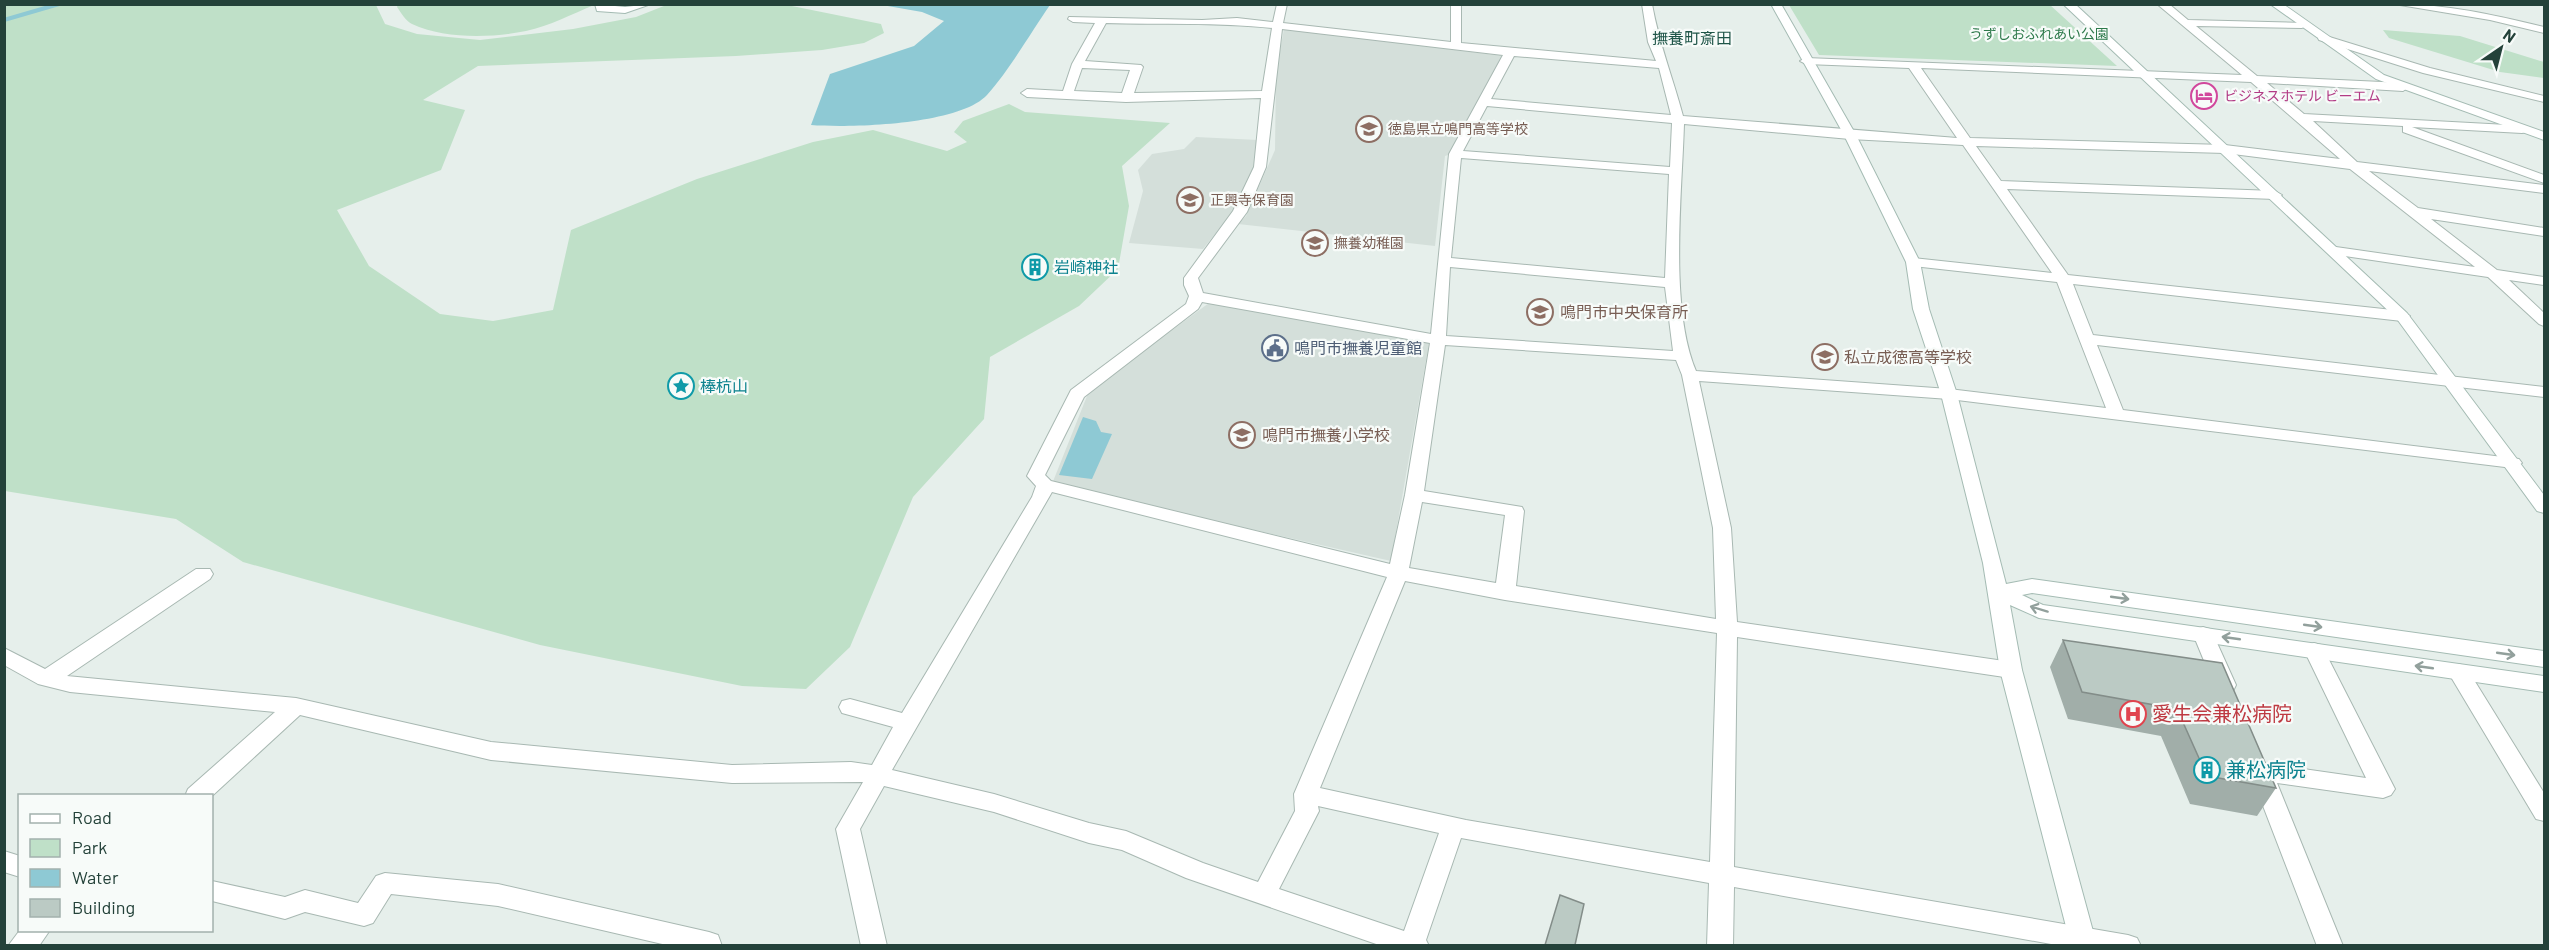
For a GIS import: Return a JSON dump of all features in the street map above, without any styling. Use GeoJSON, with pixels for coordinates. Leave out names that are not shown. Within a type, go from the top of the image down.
{"type":"FeatureCollection","features":[{"type":"Feature","properties":{"kind":"street"},"geometry":{"type":"LineString","coordinates":[[600,4],[601,9],[611,11],[646,4]]}},
{"type":"Feature","properties":{"kind":"street"},"geometry":{"type":"LineString","coordinates":[[1197,296],[1191,285],[1191,278],[1240,212],[1260,167],[1272,51],[1282,4]]}},
{"type":"Feature","properties":{"kind":"street"},"geometry":{"type":"LineString","coordinates":[[1456,4],[1456,46]]}},
{"type":"Feature","properties":{"kind":"street"},"geometry":{"type":"LineString","coordinates":[[1647,4],[1653,42],[1664,65],[1678,120],[1672,283],[1682,356],[1690,375],[1722,528],[1727,628],[1720,945]]}},
{"type":"Feature","properties":{"kind":"street"},"geometry":{"type":"LineString","coordinates":[[1776,4],[1806,62],[1850,135],[1913,262],[1921,309],[1949,394],[2000,592],[2011,670],[2083,941]]}},
{"type":"Feature","properties":{"kind":"street"},"geometry":{"type":"LineString","coordinates":[[2068,4],[2336,251],[2402,316],[2544,507]]}},
{"type":"Feature","properties":{"kind":"street"},"geometry":{"type":"LineString","coordinates":[[2162,4],[2301,117],[2352,164],[2491,272],[2544,321]]}},
{"type":"Feature","properties":{"kind":"street"},"geometry":{"type":"LineString","coordinates":[[2275,4],[2302,25],[2380,77],[2544,136]]}},
{"type":"Feature","properties":{"kind":"street"},"geometry":{"type":"LineString","coordinates":[[2399,4],[2445,7],[2544,30]]}},
{"type":"Feature","properties":{"kind":"street"},"geometry":{"type":"LineString","coordinates":[[1073,19],[1202,23],[1237,21],[1510,52],[1664,65]]}},
{"type":"Feature","properties":{"kind":"street"},"geometry":{"type":"LineString","coordinates":[[1067,95],[1078,64],[1102,20]]}},
{"type":"Feature","properties":{"kind":"street"},"geometry":{"type":"LineString","coordinates":[[2184,23],[2302,25]]}},
{"type":"Feature","properties":{"kind":"street"},"geometry":{"type":"LineString","coordinates":[[2323,38],[2427,71],[2544,99]]}},
{"type":"Feature","properties":{"kind":"street"},"geometry":{"type":"LineString","coordinates":[[1265,893],[1307,811],[1306,794],[1398,573],[1414,495],[1438,339],[1443,262],[1455,154],[1510,52]]}},
{"type":"Feature","properties":{"kind":"street"},"geometry":{"type":"LineString","coordinates":[[1806,62],[2142,73],[2403,87]]}},
{"type":"Feature","properties":{"kind":"street"},"geometry":{"type":"LineString","coordinates":[[1078,64],[1137,67],[1126,98]]}},
{"type":"Feature","properties":{"kind":"street"},"geometry":{"type":"LineString","coordinates":[[1913,66],[2000,185],[2063,278],[2116,412]]}},
{"type":"Feature","properties":{"kind":"street"},"geometry":{"type":"LineString","coordinates":[[1027,93],[1126,98],[1269,94]]}},
{"type":"Feature","properties":{"kind":"street"},"geometry":{"type":"LineString","coordinates":[[1484,102],[1850,135],[1969,142],[2225,149],[2544,189]]}},
{"type":"Feature","properties":{"kind":"street"},"geometry":{"type":"LineString","coordinates":[[2301,117],[2522,129]]}},
{"type":"Feature","properties":{"kind":"street"},"geometry":{"type":"LineString","coordinates":[[2388,122],[2544,179]]}},
{"type":"Feature","properties":{"kind":"street"},"geometry":{"type":"LineString","coordinates":[[1455,154],[1675,171]]}},
{"type":"Feature","properties":{"kind":"street"},"geometry":{"type":"LineString","coordinates":[[2000,185],[2275,195]]}},
{"type":"Feature","properties":{"kind":"street"},"geometry":{"type":"LineString","coordinates":[[2413,212],[2544,232]]}},
{"type":"Feature","properties":{"kind":"street"},"geometry":{"type":"LineString","coordinates":[[2336,251],[2544,281]]}},
{"type":"Feature","properties":{"kind":"street"},"geometry":{"type":"LineString","coordinates":[[1443,262],[1672,283]]}},
{"type":"Feature","properties":{"kind":"street"},"geometry":{"type":"LineString","coordinates":[[1913,262],[2402,316]]}},
{"type":"Feature","properties":{"kind":"street"},"geometry":{"type":"LineString","coordinates":[[1197,296],[1317,320],[1438,339],[1682,356]]}},
{"type":"Feature","properties":{"kind":"street"},"geometry":{"type":"LineString","coordinates":[[1197,296],[1190,309],[1077,394],[1036,476],[1045,484],[1398,573],[1505,593],[2011,670]]}},
{"type":"Feature","properties":{"kind":"street"},"geometry":{"type":"LineString","coordinates":[[2087,339],[2544,392]]}},
{"type":"Feature","properties":{"kind":"street"},"geometry":{"type":"LineString","coordinates":[[1690,375],[1949,394],[2116,412],[2513,463]]}},
{"type":"Feature","properties":{"kind":"street"},"geometry":{"type":"LineString","coordinates":[[874,945],[848,829],[876,775],[1041,497],[1045,484]]}},
{"type":"Feature","properties":{"kind":"street"},"geometry":{"type":"LineString","coordinates":[[1414,495],[1515,511],[1505,593]]}},
{"type":"Feature","properties":{"kind":"street"},"geometry":{"type":"LineString","coordinates":[[46,679],[203,574]]}},
{"type":"Feature","properties":{"kind":"street"},"geometry":{"type":"LineString","coordinates":[[2000,592],[2032,586],[2544,659]]}},
{"type":"Feature","properties":{"kind":"street"},"geometry":{"type":"LineString","coordinates":[[2000,592],[2039,610],[2544,684]]}},
{"type":"Feature","properties":{"kind":"street"},"geometry":{"type":"LineString","coordinates":[[2203,634],[2234,708]]}},
{"type":"Feature","properties":{"kind":"street"},"geometry":{"type":"LineString","coordinates":[[2314,650],[2383,789],[2256,761],[2330,945]]}},
{"type":"Feature","properties":{"kind":"street"},"geometry":{"type":"LineString","coordinates":[[4,655],[46,679],[80,685],[296,706],[492,751],[732,774],[851,771],[876,775],[994,803],[1089,833],[1126,841],[1195,871],[1414,945],[1453,826]]}},
{"type":"Feature","properties":{"kind":"street"},"geometry":{"type":"LineString","coordinates":[[2459,672],[2544,812]]}},
{"type":"Feature","properties":{"kind":"street"},"geometry":{"type":"LineString","coordinates":[[197,794],[296,706]]}},
{"type":"Feature","properties":{"kind":"street"},"geometry":{"type":"LineString","coordinates":[[850,706],[907,723]]}},
{"type":"Feature","properties":{"kind":"street"},"geometry":{"type":"LineString","coordinates":[[1306,794],[1453,826],[1722,876],[2083,941],[2128,945]]}},
{"type":"Feature","properties":{"kind":"street"},"geometry":{"type":"LineString","coordinates":[[213,891],[285,908],[305,901],[364,915],[385,883],[498,895],[709,943],[708,945]]}},
{"type":"Feature","properties":{"kind":"street"},"geometry":{"type":"LineString","coordinates":[[21,945],[36,932]]}},
{"type":"Feature","properties":{"kind":"shaded area","name":"徳島県立鳴門高等学校"},"geometry":{"type":"Polygon","coordinates":[[[1284,29],[1504,56],[1448,155],[1445,156],[1435,246],[1238,224],[1246,216],[1275,150],[1276,72],[1284,29]]]}},
{"type":"Feature","properties":{"kind":"shaded area","name":"正興寺保育園"},"geometry":{"type":"Polygon","coordinates":[[[1196,137],[1258,140],[1254,169],[1235,209],[1203,249],[1129,243],[1143,191],[1138,170],[1152,154],[1184,149],[1196,137]]]}},
{"type":"Feature","properties":{"kind":"shaded area","name":"鳴門市撫養小学校"},"geometry":{"type":"Polygon","coordinates":[[[1209,303],[1429,343],[1391,561],[1052,484],[1089,391],[1209,303]]]}},
{"type":"Feature","properties":{"kind":"green space"},"geometry":{"type":"Polygon","coordinates":[[[398,4],[594,5],[535,29],[498,35],[468,36],[438,32],[412,24],[400,12],[398,4]]]}},
{"type":"Feature","properties":{"kind":"green space"},"geometry":{"type":"Polygon","coordinates":[[[669,4],[787,5],[881,24],[884,33],[864,43],[822,50],[736,56],[478,66],[423,100],[465,110],[441,170],[337,210],[369,266],[440,314],[493,321],[553,310],[571,230],[697,179],[813,142],[873,130],[947,151],[967,142],[954,132],[963,121],[1009,104],[1025,112],[1170,123],[1122,166],[1129,206],[1118,269],[1079,306],[990,357],[984,419],[913,497],[850,647],[806,689],[742,686],[540,645],[243,562],[176,519],[5,491],[4,5],[376,5],[385,24],[417,34],[480,40],[573,29],[636,17],[669,4]]]}},
{"type":"Feature","properties":{"kind":"green space","name":"うずしおふれあい公園"},"geometry":{"type":"Polygon","coordinates":[[[1789,5],[2050,5],[2117,66],[1819,55],[1789,5]]]}},
{"type":"Feature","properties":{"kind":"green space"},"geometry":{"type":"Polygon","coordinates":[[[2383,30],[2460,36],[2544,62],[2544,78],[2500,72],[2389,38],[2383,30]]]}},
{"type":"Feature","properties":{"kind":"water"},"geometry":{"type":"Polygon","coordinates":[[[882,5],[1050,5],[1012,63],[987,95],[973,105],[953,113],[904,122],[851,126],[811,125],[830,74],[914,46],[944,21],[922,12],[882,5]]]}},
{"type":"Feature","properties":{"kind":"water"},"geometry":{"type":"Polygon","coordinates":[[[1083,417],[1096,421],[1101,432],[1112,434],[1092,479],[1059,475],[1083,417]]]}},
{"type":"Feature","properties":{"kind":"building"},"geometry":{"type":"Polygon","coordinates":[[[2063,640],[2222,663],[2276,788],[2207,776],[2177,709],[2082,692],[2063,640]]]}},
{"type":"Feature","properties":{"kind":"building"},"geometry":{"type":"Polygon","coordinates":[[[1560,895],[1584,904],[1575,945],[1545,945],[1560,895]]]}},
{"type":"Feature","properties":{"kind":"waterway"},"geometry":{"type":"LineString","coordinates":[[4,20],[59,4]]}},
{"type":"Feature","properties":{"kind":"place","name":"ビジネスホテル ビーエム"},"geometry":{"type":"Point","coordinates":[2204,96]}},
{"type":"Feature","properties":{"kind":"place","name":"徳島県立鳴門高等学校"},"geometry":{"type":"Point","coordinates":[1369,129]}},
{"type":"Feature","properties":{"kind":"place","name":"正興寺保育園"},"geometry":{"type":"Point","coordinates":[1190,200]}},
{"type":"Feature","properties":{"kind":"place","name":"撫養幼稚園"},"geometry":{"type":"Point","coordinates":[1315,243]}},
{"type":"Feature","properties":{"kind":"place","name":"岩崎神社"},"geometry":{"type":"Point","coordinates":[1035,267]}},
{"type":"Feature","properties":{"kind":"place","name":"鳴門市中央保育所"},"geometry":{"type":"Point","coordinates":[1540,312]}},
{"type":"Feature","properties":{"kind":"place","name":"鳴門市撫養児童館"},"geometry":{"type":"Point","coordinates":[1275,348]}},
{"type":"Feature","properties":{"kind":"place","name":"私立成徳高等学校"},"geometry":{"type":"Point","coordinates":[1825,357]}},
{"type":"Feature","properties":{"kind":"place","name":"棒杭山"},"geometry":{"type":"Point","coordinates":[681,386]}},
{"type":"Feature","properties":{"kind":"place","name":"鳴門市撫養小学校"},"geometry":{"type":"Point","coordinates":[1242,435]}},
{"type":"Feature","properties":{"kind":"place","name":"愛生会兼松病院"},"geometry":{"type":"Point","coordinates":[2133,714]}},
{"type":"Feature","properties":{"kind":"place","name":"兼松病院"},"geometry":{"type":"Point","coordinates":[2207,770]}},
{"type":"Feature","properties":{"kind":"district","name":"撫養町斎田"},"geometry":{"type":"Point","coordinates":[1692,38]}}]}
